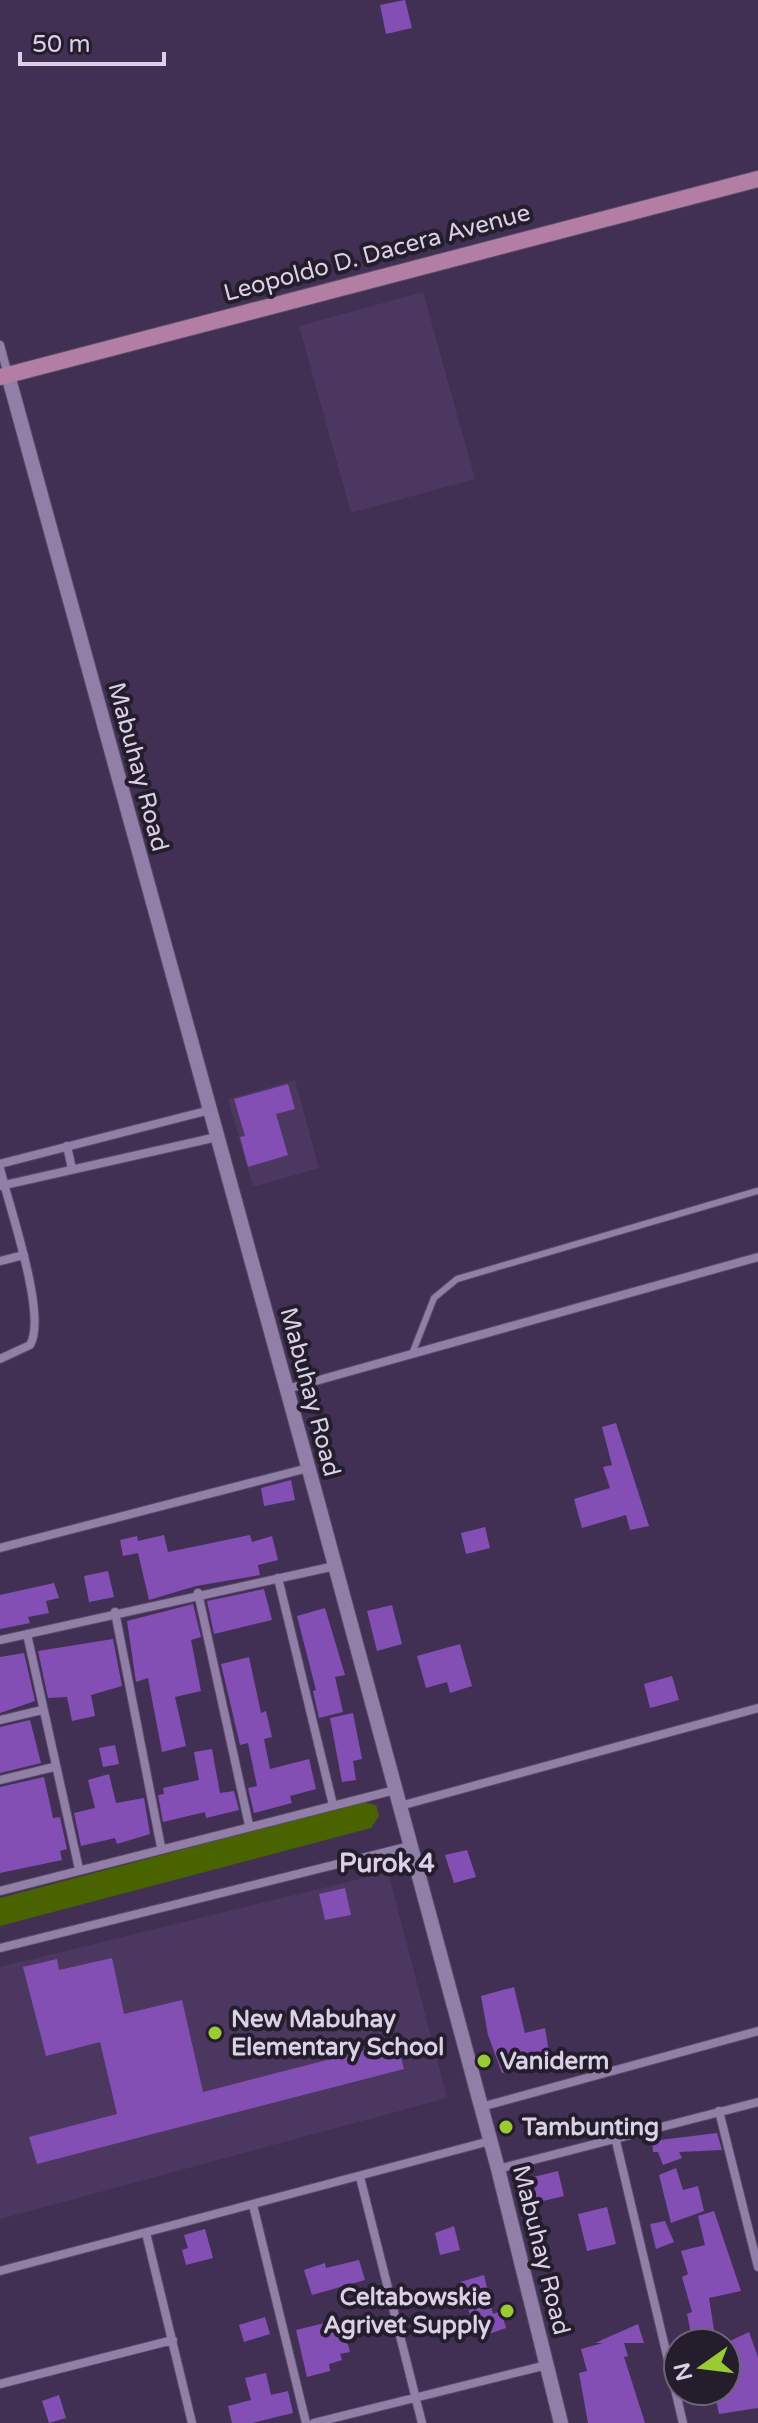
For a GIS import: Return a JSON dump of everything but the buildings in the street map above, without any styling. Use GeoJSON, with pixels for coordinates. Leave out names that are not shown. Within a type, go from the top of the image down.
{"type":"FeatureCollection","features":[{"type":"Feature","properties":{"kind":"main road","name":"Leopoldo D. Dacera Avenue"},"geometry":{"type":"LineString","coordinates":[[4,376],[758,179]]}},
{"type":"Feature","properties":{"kind":"street"},"geometry":{"type":"LineString","coordinates":[[0,345],[4,376]]}},
{"type":"Feature","properties":{"kind":"street","name":"Mabuhay Road"},"geometry":{"type":"LineString","coordinates":[[4,376],[287,1389],[498,2169],[561,2423]]}},
{"type":"Feature","properties":{"kind":"street"},"geometry":{"type":"LineString","coordinates":[[0,1359],[24,1350],[35,1338],[36,1326],[24,1255],[2,1187],[0,1166],[210,1110]]}},
{"type":"Feature","properties":{"kind":"street"},"geometry":{"type":"LineString","coordinates":[[2,1187],[217,1137]]}},
{"type":"Feature","properties":{"kind":"street"},"geometry":{"type":"LineString","coordinates":[[67,1146],[72,1169]]}},
{"type":"Feature","properties":{"kind":"street"},"geometry":{"type":"LineString","coordinates":[[0,1261],[24,1255]]}},
{"type":"Feature","properties":{"kind":"street"},"geometry":{"type":"LineString","coordinates":[[287,1389],[758,1257]]}},
{"type":"Feature","properties":{"kind":"street"},"geometry":{"type":"LineString","coordinates":[[0,1548],[308,1468]]}},
{"type":"Feature","properties":{"kind":"street"},"geometry":{"type":"LineString","coordinates":[[0,1640],[198,1593],[335,1566]]}},
{"type":"Feature","properties":{"kind":"street"},"geometry":{"type":"LineString","coordinates":[[278,1578],[333,1805]]}},
{"type":"Feature","properties":{"kind":"street"},"geometry":{"type":"LineString","coordinates":[[198,1593],[249,1825]]}},
{"type":"Feature","properties":{"kind":"street"},"geometry":{"type":"LineString","coordinates":[[115,1612],[161,1847]]}},
{"type":"Feature","properties":{"kind":"street"},"geometry":{"type":"LineString","coordinates":[[27,1634],[79,1869]]}},
{"type":"Feature","properties":{"kind":"street"},"geometry":{"type":"LineString","coordinates":[[400,1806],[758,1708]]}},
{"type":"Feature","properties":{"kind":"street"},"geometry":{"type":"LineString","coordinates":[[0,1720],[42,1710]]}},
{"type":"Feature","properties":{"kind":"street"},"geometry":{"type":"LineString","coordinates":[[0,1780],[54,1767]]}},
{"type":"Feature","properties":{"kind":"street"},"geometry":{"type":"LineString","coordinates":[[0,1891],[161,1847],[395,1790]]}},
{"type":"Feature","properties":{"kind":"street"},"geometry":{"type":"LineString","coordinates":[[0,1948],[410,1846]]}},
{"type":"Feature","properties":{"kind":"street"},"geometry":{"type":"LineString","coordinates":[[481,2107],[758,2031]]}},
{"type":"Feature","properties":{"kind":"street"},"geometry":{"type":"LineString","coordinates":[[498,2169],[758,2102]]}},
{"type":"Feature","properties":{"kind":"street"},"geometry":{"type":"LineString","coordinates":[[719,2111],[758,2267]]}},
{"type":"Feature","properties":{"kind":"street"},"geometry":{"type":"LineString","coordinates":[[615,2137],[683,2423]]}},
{"type":"Feature","properties":{"kind":"street"},"geometry":{"type":"LineString","coordinates":[[0,2271],[490,2141]]}},
{"type":"Feature","properties":{"kind":"street"},"geometry":{"type":"LineString","coordinates":[[360,2177],[422,2423]]}},
{"type":"Feature","properties":{"kind":"street"},"geometry":{"type":"LineString","coordinates":[[253,2205],[306,2423]]}},
{"type":"Feature","properties":{"kind":"street"},"geometry":{"type":"LineString","coordinates":[[146,2233],[192,2423]]}},
{"type":"Feature","properties":{"kind":"street"},"geometry":{"type":"LineString","coordinates":[[0,2384],[173,2340]]}},
{"type":"Feature","properties":{"kind":"street"},"geometry":{"type":"LineString","coordinates":[[314,2423],[547,2365]]}},
{"type":"Feature","properties":{"kind":"lane"},"geometry":{"type":"LineString","coordinates":[[411,1355],[434,1298],[457,1279],[757,1191]]}},
{"type":"Feature","properties":{"kind":"shaded area"},"geometry":{"type":"Polygon","coordinates":[[[423,292],[475,479],[351,513],[299,326],[423,292]]]}},
{"type":"Feature","properties":{"kind":"shaded area"},"geometry":{"type":"Polygon","coordinates":[[[295,1080],[319,1168],[253,1187],[228,1099],[295,1080]]]}},
{"type":"Feature","properties":{"kind":"shaded area","name":"New Mabuhay Elementary School"},"geometry":{"type":"Polygon","coordinates":[[[388,1872],[447,2098],[0,2219],[0,1967],[388,1872]]]}},
{"type":"Feature","properties":{"kind":"green space"},"geometry":{"type":"Polygon","coordinates":[[[362,1802],[376,1805],[379,1816],[371,1828],[0,1926],[0,1898],[362,1802]]]}},
{"type":"Feature","properties":{"kind":"place","name":"New Mabuhay Elementary School"},"geometry":{"type":"Point","coordinates":[215,2033]}},
{"type":"Feature","properties":{"kind":"place","name":"Vaniderm"},"geometry":{"type":"Point","coordinates":[484,2061]}},
{"type":"Feature","properties":{"kind":"place","name":"Tambunting"},"geometry":{"type":"Point","coordinates":[506,2127]}},
{"type":"Feature","properties":{"kind":"place","name":"Celtabowskie Agrivet Supply"},"geometry":{"type":"Point","coordinates":[507,2311]}},
{"type":"Feature","properties":{"kind":"district","name":"Purok 4"},"geometry":{"type":"Point","coordinates":[387,1863]}}]}
